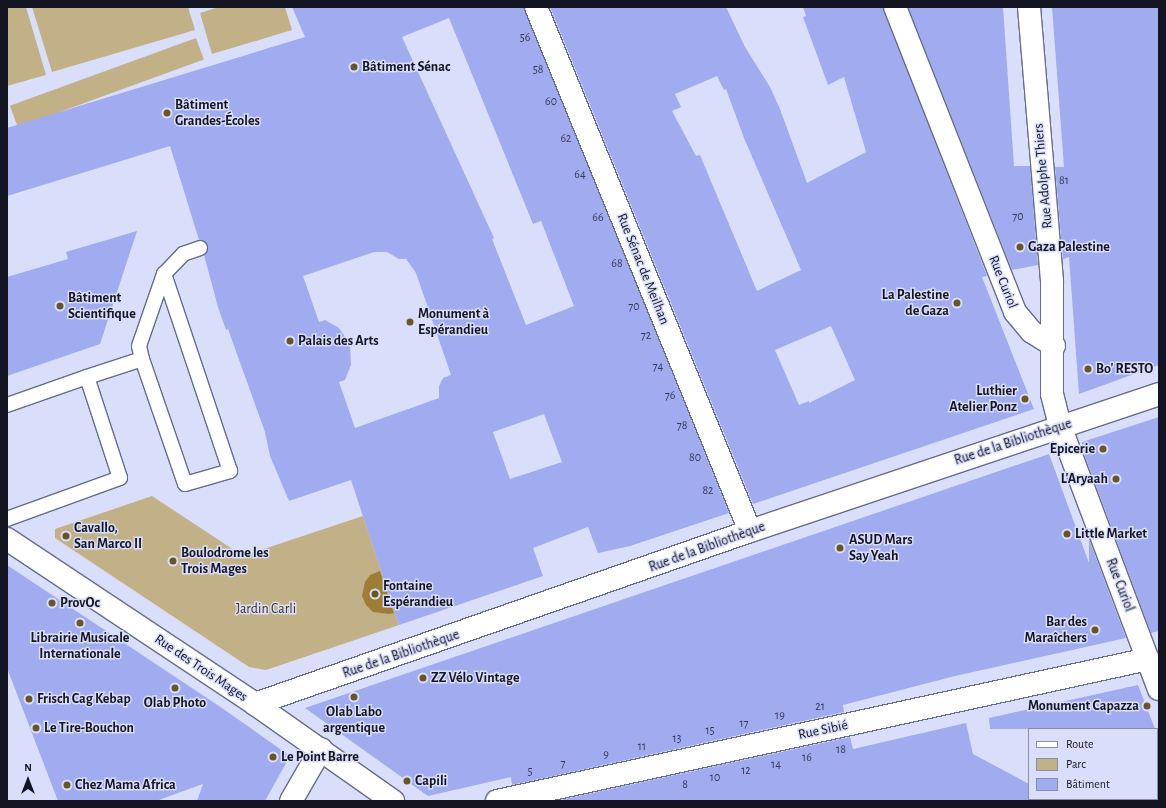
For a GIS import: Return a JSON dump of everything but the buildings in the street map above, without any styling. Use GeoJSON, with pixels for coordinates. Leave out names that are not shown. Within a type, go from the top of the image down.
{"type":"FeatureCollection","features":[{"type":"Feature","properties":{"kind":"street","name":"Rue Sénac de Meilhan"},"geometry":{"type":"LineString","coordinates":[[536,7],[750,531]]}},
{"type":"Feature","properties":{"kind":"street","name":"Rue Curiol"},"geometry":{"type":"LineString","coordinates":[[895,7],[1015,312],[1032,332],[1054,346],[1052,394],[1060,426],[1159,689]]}},
{"type":"Feature","properties":{"kind":"street","name":"Rue Adolphe Thiers"},"geometry":{"type":"LineString","coordinates":[[1029,7],[1052,282],[1054,346]]}},
{"type":"Feature","properties":{"kind":"street","name":"Rue de la Bibliothèque"},"geometry":{"type":"LineString","coordinates":[[255,704],[750,531],[1159,394]]}},
{"type":"Feature","properties":{"kind":"street","name":"Rue des Trois Mages"},"geometry":{"type":"LineString","coordinates":[[7,539],[255,704],[393,801]]}},
{"type":"Feature","properties":{"kind":"street","name":"Rue Sibié"},"geometry":{"type":"LineString","coordinates":[[498,801],[1148,660]]}},
{"type":"Feature","properties":{"kind":"street"},"geometry":{"type":"LineString","coordinates":[[291,801],[321,749]]}},
{"type":"Feature","properties":{"kind":"lane"},"geometry":{"type":"LineString","coordinates":[[164,274],[230,471],[185,484],[142,359],[139,346],[164,274],[179,257],[200,248]]}},
{"type":"Feature","properties":{"kind":"lane"},"geometry":{"type":"LineString","coordinates":[[7,405],[142,359]]}},
{"type":"Feature","properties":{"kind":"lane"},"geometry":{"type":"LineString","coordinates":[[7,519],[120,478],[87,377]]}},
{"type":"Feature","properties":{"kind":"green space"},"geometry":{"type":"Polygon","coordinates":[[[7,7],[26,7],[46,75],[7,86],[7,7]]]}},
{"type":"Feature","properties":{"kind":"green space"},"geometry":{"type":"Polygon","coordinates":[[[32,7],[188,7],[195,30],[52,72],[32,7]]]}},
{"type":"Feature","properties":{"kind":"green space"},"geometry":{"type":"Polygon","coordinates":[[[219,7],[285,7],[292,30],[212,54],[200,13],[219,7]]]}},
{"type":"Feature","properties":{"kind":"green space"},"geometry":{"type":"Polygon","coordinates":[[[196,38],[204,60],[18,127],[10,106],[196,38]]]}},
{"type":"Feature","properties":{"kind":"green space","name":"Jardin Carli"},"geometry":{"type":"Polygon","coordinates":[[[152,496],[243,556],[363,516],[399,625],[266,670],[249,667],[55,538],[55,529],[152,496]]]}},
{"type":"Feature","properties":{"kind":"shaded area","name":"Fontaine Espérandieu"},"geometry":{"type":"Polygon","coordinates":[[[380,571],[394,613],[389,614],[373,612],[366,605],[362,596],[365,582],[370,575],[380,571]]]}},
{"type":"Feature","properties":{"kind":"place","name":"Bâtiment Sénac"},"geometry":{"type":"Point","coordinates":[354,67]}},
{"type":"Feature","properties":{"kind":"place","name":"Bâtiment Grandes-Écoles"},"geometry":{"type":"Point","coordinates":[167,113]}},
{"type":"Feature","properties":{"kind":"place","name":"Gaza Palestine"},"geometry":{"type":"Point","coordinates":[1020,247]}},
{"type":"Feature","properties":{"kind":"place","name":"La Palestine de Gaza"},"geometry":{"type":"Point","coordinates":[957,303]}},
{"type":"Feature","properties":{"kind":"place","name":"Bâtiment Scientifique"},"geometry":{"type":"Point","coordinates":[60,306]}},
{"type":"Feature","properties":{"kind":"place","name":"Monument à Espérandieu"},"geometry":{"type":"Point","coordinates":[410,322]}},
{"type":"Feature","properties":{"kind":"place","name":"Palais des Arts"},"geometry":{"type":"Point","coordinates":[290,341]}},
{"type":"Feature","properties":{"kind":"place","name":"Bo' RESTO"},"geometry":{"type":"Point","coordinates":[1088,369]}},
{"type":"Feature","properties":{"kind":"place","name":"Luthier Atelier Ponz"},"geometry":{"type":"Point","coordinates":[1025,399]}},
{"type":"Feature","properties":{"kind":"place","name":"Epicerie"},"geometry":{"type":"Point","coordinates":[1103,449]}},
{"type":"Feature","properties":{"kind":"place","name":"L'Aryaah"},"geometry":{"type":"Point","coordinates":[1116,479]}},
{"type":"Feature","properties":{"kind":"place","name":"Little Market"},"geometry":{"type":"Point","coordinates":[1067,534]}},
{"type":"Feature","properties":{"kind":"place","name":"Cavallo, San Marco II"},"geometry":{"type":"Point","coordinates":[66,536]}},
{"type":"Feature","properties":{"kind":"place","name":"ASUD Mars Say Yeah"},"geometry":{"type":"Point","coordinates":[840,548]}},
{"type":"Feature","properties":{"kind":"place","name":"Boulodrome les Trois Mages"},"geometry":{"type":"Point","coordinates":[173,561]}},
{"type":"Feature","properties":{"kind":"place","name":"Fontaine Espérandieu"},"geometry":{"type":"Point","coordinates":[375,594]}},
{"type":"Feature","properties":{"kind":"place","name":"ProvOc"},"geometry":{"type":"Point","coordinates":[52,603]}},
{"type":"Feature","properties":{"kind":"place","name":"Librairie Musicale Internationale"},"geometry":{"type":"Point","coordinates":[80,623]}},
{"type":"Feature","properties":{"kind":"place","name":"Bar des Maraîchers"},"geometry":{"type":"Point","coordinates":[1095,630]}},
{"type":"Feature","properties":{"kind":"place","name":"ZZ Vélo Vintage"},"geometry":{"type":"Point","coordinates":[423,678]}},
{"type":"Feature","properties":{"kind":"place","name":"Olab Photo"},"geometry":{"type":"Point","coordinates":[175,688]}},
{"type":"Feature","properties":{"kind":"place","name":"Olab Labo argentique"},"geometry":{"type":"Point","coordinates":[354,697]}},
{"type":"Feature","properties":{"kind":"place","name":"Frisch Cag Kebap"},"geometry":{"type":"Point","coordinates":[29,699]}},
{"type":"Feature","properties":{"kind":"place","name":"Monument Capazza"},"geometry":{"type":"Point","coordinates":[1147,706]}},
{"type":"Feature","properties":{"kind":"place","name":"Le Tire-Bouchon"},"geometry":{"type":"Point","coordinates":[36,728]}},
{"type":"Feature","properties":{"kind":"place","name":"Le Point Barre"},"geometry":{"type":"Point","coordinates":[273,757]}},
{"type":"Feature","properties":{"kind":"place","name":"Capili"},"geometry":{"type":"Point","coordinates":[407,781]}},
{"type":"Feature","properties":{"kind":"place","name":"Chez Mama Africa"},"geometry":{"type":"Point","coordinates":[67,785]}}]}
